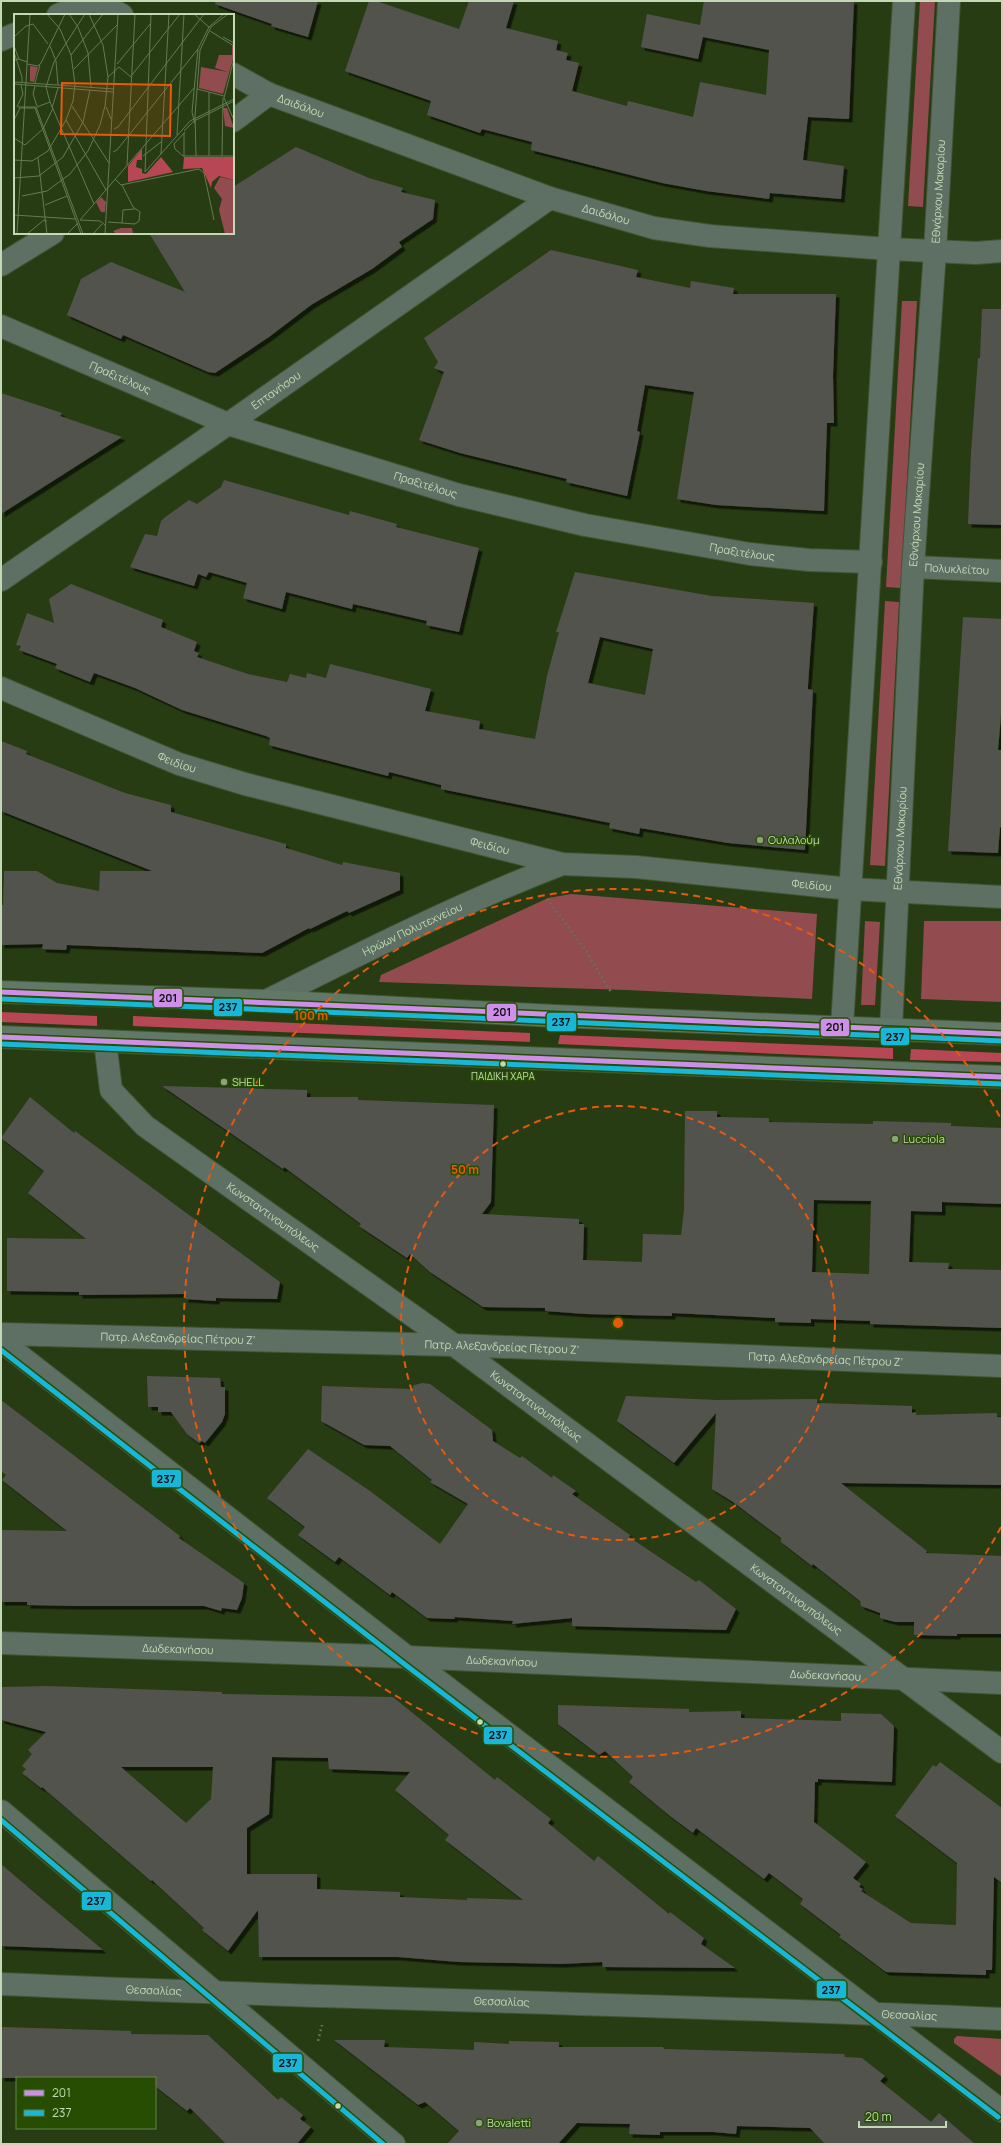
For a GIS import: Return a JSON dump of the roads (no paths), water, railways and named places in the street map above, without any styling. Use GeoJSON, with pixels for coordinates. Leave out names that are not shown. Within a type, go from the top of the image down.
{"type":"FeatureCollection","features":[{"type":"Feature","properties":{"kind":"main road","name":"Ηρώων Πολυτεχνείου"},"geometry":{"type":"LineString","coordinates":[[1,992],[266,1001],[627,1019],[1002,1034]]}},
{"type":"Feature","properties":{"kind":"main road"},"geometry":{"type":"LineString","coordinates":[[1,1037],[1002,1077]]}},
{"type":"Feature","properties":{"kind":"street"},"geometry":{"type":"LineString","coordinates":[[60,14],[91,1]]}},
{"type":"Feature","properties":{"kind":"street"},"geometry":{"type":"LineString","coordinates":[[96,1],[120,14]]}},
{"type":"Feature","properties":{"kind":"street"},"geometry":{"type":"LineString","coordinates":[[842,1027],[904,1]]}},
{"type":"Feature","properties":{"kind":"street","name":"Εθνάρχου Μακαρίου"},"geometry":{"type":"LineString","coordinates":[[890,1029],[913,567],[935,252],[949,1]]}},
{"type":"Feature","properties":{"kind":"street"},"geometry":{"type":"LineString","coordinates":[[1,40],[14,34]]}},
{"type":"Feature","properties":{"kind":"street","name":"Δαιδάλου"},"geometry":{"type":"LineString","coordinates":[[234,75],[269,94],[550,198],[654,228],[710,236],[888,249],[976,253],[1002,251]]}},
{"type":"Feature","properties":{"kind":"street"},"geometry":{"type":"LineString","coordinates":[[234,120],[269,94]]}},
{"type":"Feature","properties":{"kind":"street","name":"Επτανήσου"},"geometry":{"type":"LineString","coordinates":[[1,580],[228,424],[550,198]]}},
{"type":"Feature","properties":{"kind":"street"},"geometry":{"type":"LineString","coordinates":[[1,265],[51,234]]}},
{"type":"Feature","properties":{"kind":"street","name":"Πραξιτέλους"},"geometry":{"type":"LineString","coordinates":[[1,326],[228,424],[458,495],[585,525],[750,554],[809,560],[871,562]]}},
{"type":"Feature","properties":{"kind":"street","name":"Πολυκλείτου"},"geometry":{"type":"LineString","coordinates":[[913,567],[1002,571]]}},
{"type":"Feature","properties":{"kind":"street","name":"Φειδίου"},"geometry":{"type":"LineString","coordinates":[[1,688],[179,764],[245,784],[562,864],[636,867],[896,893],[1002,897]]}},
{"type":"Feature","properties":{"kind":"street","name":"Ηρώων Πολυτεχνείου"},"geometry":{"type":"LineString","coordinates":[[266,1001],[338,964],[529,877],[562,864]]}},
{"type":"Feature","properties":{"kind":"street","name":"Κωνσταντινουπόλεως"},"geometry":{"type":"LineString","coordinates":[[105,1041],[111,1090],[145,1126],[454,1345],[1002,1752]]}},
{"type":"Feature","properties":{"kind":"street","name":"Πατρ. Αλεξανδρείας Πέτρου Ζ’"},"geometry":{"type":"LineString","coordinates":[[1,1334],[454,1345],[1002,1366]]}},
{"type":"Feature","properties":{"kind":"street"},"geometry":{"type":"LineString","coordinates":[[1,1341],[408,1657],[1002,2111]]}},
{"type":"Feature","properties":{"kind":"street","name":"Δωδεκανήσου"},"geometry":{"type":"LineString","coordinates":[[1,1643],[408,1657],[1002,1683]]}},
{"type":"Feature","properties":{"kind":"street"},"geometry":{"type":"LineString","coordinates":[[1,1811],[394,2144]]}},
{"type":"Feature","properties":{"kind":"street","name":"Θεσσαλίας"},"geometry":{"type":"LineString","coordinates":[[1,1984],[217,1994],[874,2013],[1002,2019]]}},
{"type":"Feature","properties":{"kind":"place","name":"Ουλαλούμ"},"geometry":{"type":"Point","coordinates":[760,840]}},
{"type":"Feature","properties":{"kind":"place","name":"ΠΑΙΔΙΚΗ ΧΑΡΑ"},"geometry":{"type":"Point","coordinates":[503,1064]}},
{"type":"Feature","properties":{"kind":"place","name":"SHELL"},"geometry":{"type":"Point","coordinates":[224,1082]}},
{"type":"Feature","properties":{"kind":"place","name":"Lucciola"},"geometry":{"type":"Point","coordinates":[895,1139]}},
{"type":"Feature","properties":{"kind":"place","name":"Bovaletti"},"geometry":{"type":"Point","coordinates":[479,2123]}}]}
